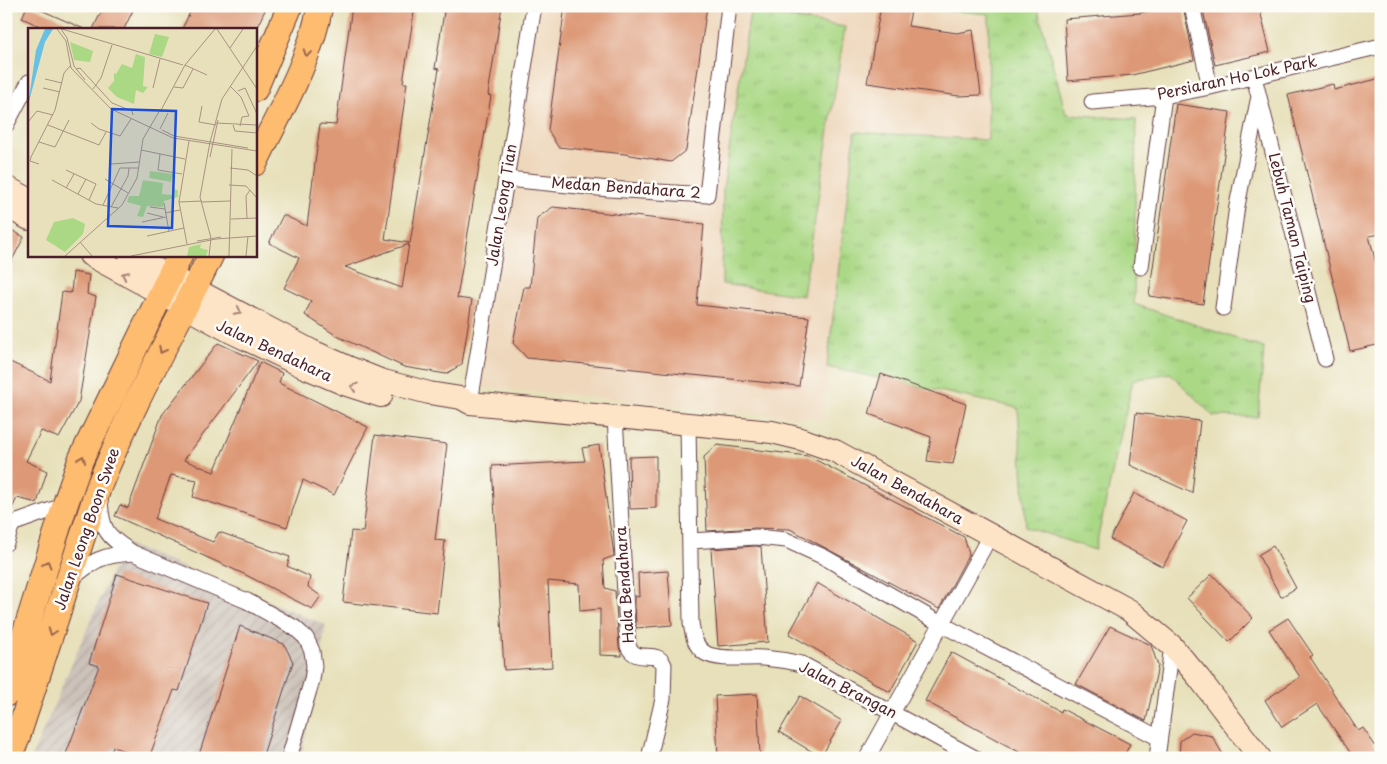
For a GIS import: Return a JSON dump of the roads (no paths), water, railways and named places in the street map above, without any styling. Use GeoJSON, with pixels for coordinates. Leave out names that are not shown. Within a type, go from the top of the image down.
{"type":"FeatureCollection","features":[{"type":"Feature","properties":{"kind":"main road"},"geometry":{"type":"LineString","coordinates":[[256,86],[290,6]]}},
{"type":"Feature","properties":{"kind":"main road"},"geometry":{"type":"LineString","coordinates":[[256,161],[304,61],[317,23],[320,6]]}},
{"type":"Feature","properties":{"kind":"main road"},"geometry":{"type":"LineString","coordinates":[[6,188],[10,188],[28,198]]}},
{"type":"Feature","properties":{"kind":"main road"},"geometry":{"type":"LineString","coordinates":[[6,206],[28,218]]}},
{"type":"Feature","properties":{"kind":"main road","name":"Jalan Bendahara"},"geometry":{"type":"LineString","coordinates":[[93,256],[178,285]]}},
{"type":"Feature","properties":{"kind":"main road","name":"Jalan Bendahara"},"geometry":{"type":"LineString","coordinates":[[132,256],[178,285],[312,351],[380,380],[430,393],[461,398],[470,404],[772,432],[801,439],[835,451],[1129,610],[1172,646],[1260,758]]}},
{"type":"Feature","properties":{"kind":"main road","name":"Jalan Leong Boon Swee"},"geometry":{"type":"LineString","coordinates":[[6,694],[81,459],[178,285],[210,256]]}},
{"type":"Feature","properties":{"kind":"main road","name":"Jalan Leong Boon Swee"},"geometry":{"type":"LineString","coordinates":[[9,758],[99,486],[134,405],[178,285]]}},
{"type":"Feature","properties":{"kind":"street","name":"Jalan Leong Tian"},"geometry":{"type":"LineString","coordinates":[[470,404],[534,6]]}},
{"type":"Feature","properties":{"kind":"street","name":"Medan Bendahara 2"},"geometry":{"type":"LineString","coordinates":[[506,179],[609,189],[707,195],[730,6]]}},
{"type":"Feature","properties":{"kind":"street"},"geometry":{"type":"LineString","coordinates":[[1192,6],[1210,86]]}},
{"type":"Feature","properties":{"kind":"street","name":"Persiaran Ho Lok Park"},"geometry":{"type":"LineString","coordinates":[[1092,102],[1164,96],[1381,46]]}},
{"type":"Feature","properties":{"kind":"street","name":"Lebuh Taman Taiping"},"geometry":{"type":"LineString","coordinates":[[1254,76],[1325,359]]}},
{"type":"Feature","properties":{"kind":"street"},"geometry":{"type":"LineString","coordinates":[[6,125],[27,90]]}},
{"type":"Feature","properties":{"kind":"street"},"geometry":{"type":"LineString","coordinates":[[1141,267],[1164,96]]}},
{"type":"Feature","properties":{"kind":"street","name":"Lebuh Taman Taiping"},"geometry":{"type":"LineString","coordinates":[[1223,308],[1237,206],[1259,98]]}},
{"type":"Feature","properties":{"kind":"street","name":"Hala Bendahara"},"geometry":{"type":"LineString","coordinates":[[615,418],[628,646],[630,652],[634,655],[659,657],[664,665],[663,699],[650,754]]}},
{"type":"Feature","properties":{"kind":"street","name":"Jalan Brangan"},"geometry":{"type":"LineString","coordinates":[[688,423],[691,622],[693,637],[699,647],[706,653],[716,656],[765,658],[802,664],[975,758]]}},
{"type":"Feature","properties":{"kind":"street"},"geometry":{"type":"LineString","coordinates":[[99,486],[100,512],[108,536],[133,553],[247,601],[295,628],[306,638],[312,651],[314,666],[312,680],[289,758]]}},
{"type":"Feature","properties":{"kind":"street","name":"Jalan Leong Boon Swee"},"geometry":{"type":"LineString","coordinates":[[6,543],[12,524],[65,505]]}},
{"type":"Feature","properties":{"kind":"street"},"geometry":{"type":"LineString","coordinates":[[868,758],[990,536]]}},
{"type":"Feature","properties":{"kind":"street"},"geometry":{"type":"LineString","coordinates":[[690,541],[756,537],[786,540],[824,558],[941,624],[1159,738]]}},
{"type":"Feature","properties":{"kind":"street"},"geometry":{"type":"LineString","coordinates":[[69,581],[98,559],[112,555],[133,553]]}},
{"type":"Feature","properties":{"kind":"street"},"geometry":{"type":"LineString","coordinates":[[1157,758],[1172,646]]}}]}
